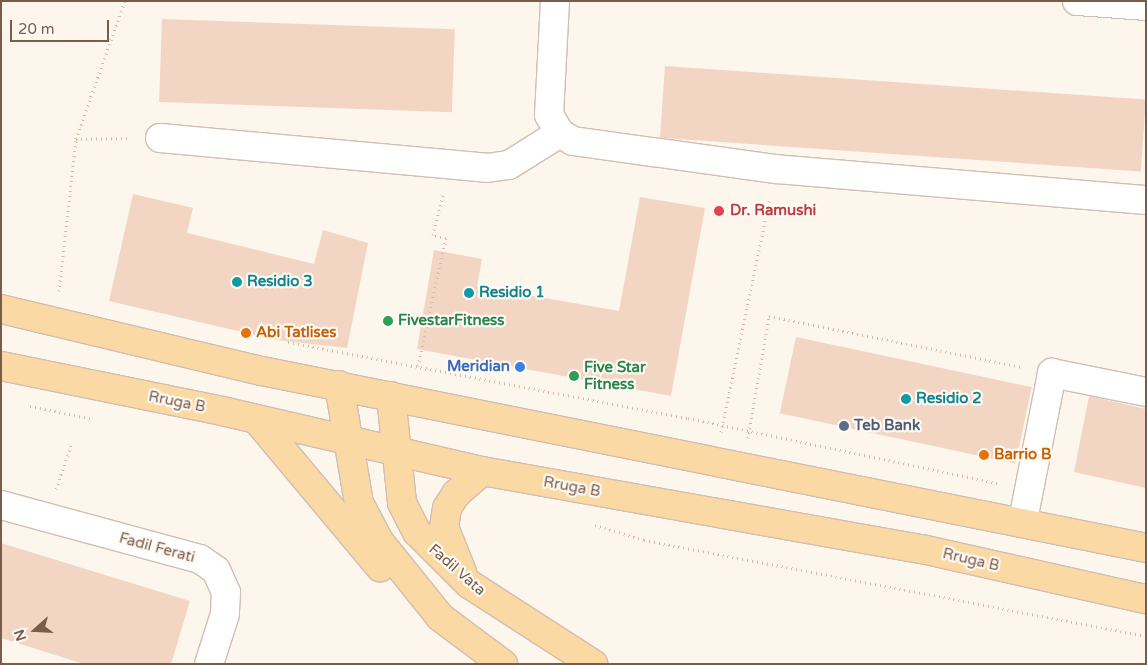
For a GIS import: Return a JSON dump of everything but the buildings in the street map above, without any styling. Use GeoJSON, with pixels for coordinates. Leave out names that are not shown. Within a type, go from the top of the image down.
{"type":"FeatureCollection","features":[{"type":"Feature","properties":{"kind":"main road"},"geometry":{"type":"LineString","coordinates":[[1,309],[401,398],[1023,520],[1146,548]]}},
{"type":"Feature","properties":{"kind":"main road","name":"Rruga B"},"geometry":{"type":"LineString","coordinates":[[1,366],[257,420],[346,443],[482,471],[926,550],[1146,599]]}},
{"type":"Feature","properties":{"kind":"main road"},"geometry":{"type":"LineString","coordinates":[[340,385],[346,443],[359,503],[375,533],[440,617]]}},
{"type":"Feature","properties":{"kind":"main road","name":"Fadil Vata"},"geometry":{"type":"LineString","coordinates":[[401,398],[396,453],[402,503],[417,532],[469,584],[593,664]]}},
{"type":"Feature","properties":{"kind":"main road"},"geometry":{"type":"LineString","coordinates":[[257,420],[394,583],[503,664]]}},
{"type":"Feature","properties":{"kind":"main road"},"geometry":{"type":"LineString","coordinates":[[469,584],[444,527],[447,508],[456,494],[482,471]]}},
{"type":"Feature","properties":{"kind":"street"},"geometry":{"type":"LineString","coordinates":[[555,1],[549,115],[560,133],[573,141],[776,169],[1146,200]]}},
{"type":"Feature","properties":{"kind":"street"},"geometry":{"type":"LineString","coordinates":[[1077,1],[1146,6]]}},
{"type":"Feature","properties":{"kind":"street"},"geometry":{"type":"LineString","coordinates":[[160,138],[488,168],[509,165],[560,133]]}},
{"type":"Feature","properties":{"kind":"street"},"geometry":{"type":"LineString","coordinates":[[1023,520],[1052,373],[1146,392]]}},
{"type":"Feature","properties":{"kind":"street","name":"Fadil Ferati"},"geometry":{"type":"LineString","coordinates":[[1,505],[200,558],[216,570],[226,592],[225,614],[209,664]]}},
{"type":"Feature","properties":{"kind":"path"},"geometry":{"type":"LineString","coordinates":[[56,322],[76,139],[125,1]]}},
{"type":"Feature","properties":{"kind":"path"},"geometry":{"type":"LineString","coordinates":[[76,139],[160,138]]}},
{"type":"Feature","properties":{"kind":"path"},"geometry":{"type":"LineString","coordinates":[[714,459],[776,169]]}},
{"type":"Feature","properties":{"kind":"path"},"geometry":{"type":"LineString","coordinates":[[401,398],[419,364],[446,238],[432,235],[444,191]]}},
{"type":"Feature","properties":{"kind":"path"},"geometry":{"type":"LineString","coordinates":[[743,465],[770,316],[1052,373]]}},
{"type":"Feature","properties":{"kind":"path"},"geometry":{"type":"LineString","coordinates":[[284,341],[419,364],[722,424],[1029,490]]}},
{"type":"Feature","properties":{"kind":"path"},"geometry":{"type":"LineString","coordinates":[[46,518],[72,443]]}},
{"type":"Feature","properties":{"kind":"path"},"geometry":{"type":"LineString","coordinates":[[587,522],[644,540],[1146,636]]}},
{"type":"Feature","properties":{"kind":"place","name":"Dr. Ramushi"},"geometry":{"type":"Point","coordinates":[719,211]}},
{"type":"Feature","properties":{"kind":"place","name":"Residio 3"},"geometry":{"type":"Point","coordinates":[237,282]}},
{"type":"Feature","properties":{"kind":"place","name":"Residio 1"},"geometry":{"type":"Point","coordinates":[469,293]}},
{"type":"Feature","properties":{"kind":"place","name":"FivestarFitness"},"geometry":{"type":"Point","coordinates":[388,321]}},
{"type":"Feature","properties":{"kind":"place","name":"Abi Tatlises"},"geometry":{"type":"Point","coordinates":[246,333]}},
{"type":"Feature","properties":{"kind":"place","name":"Meridian"},"geometry":{"type":"Point","coordinates":[520,367]}},
{"type":"Feature","properties":{"kind":"place","name":"Five Star Fitness"},"geometry":{"type":"Point","coordinates":[574,376]}},
{"type":"Feature","properties":{"kind":"place","name":"Residio 2"},"geometry":{"type":"Point","coordinates":[906,399]}},
{"type":"Feature","properties":{"kind":"place","name":"Teb Bank"},"geometry":{"type":"Point","coordinates":[844,426]}},
{"type":"Feature","properties":{"kind":"place","name":"Barrio B"},"geometry":{"type":"Point","coordinates":[984,455]}}]}
